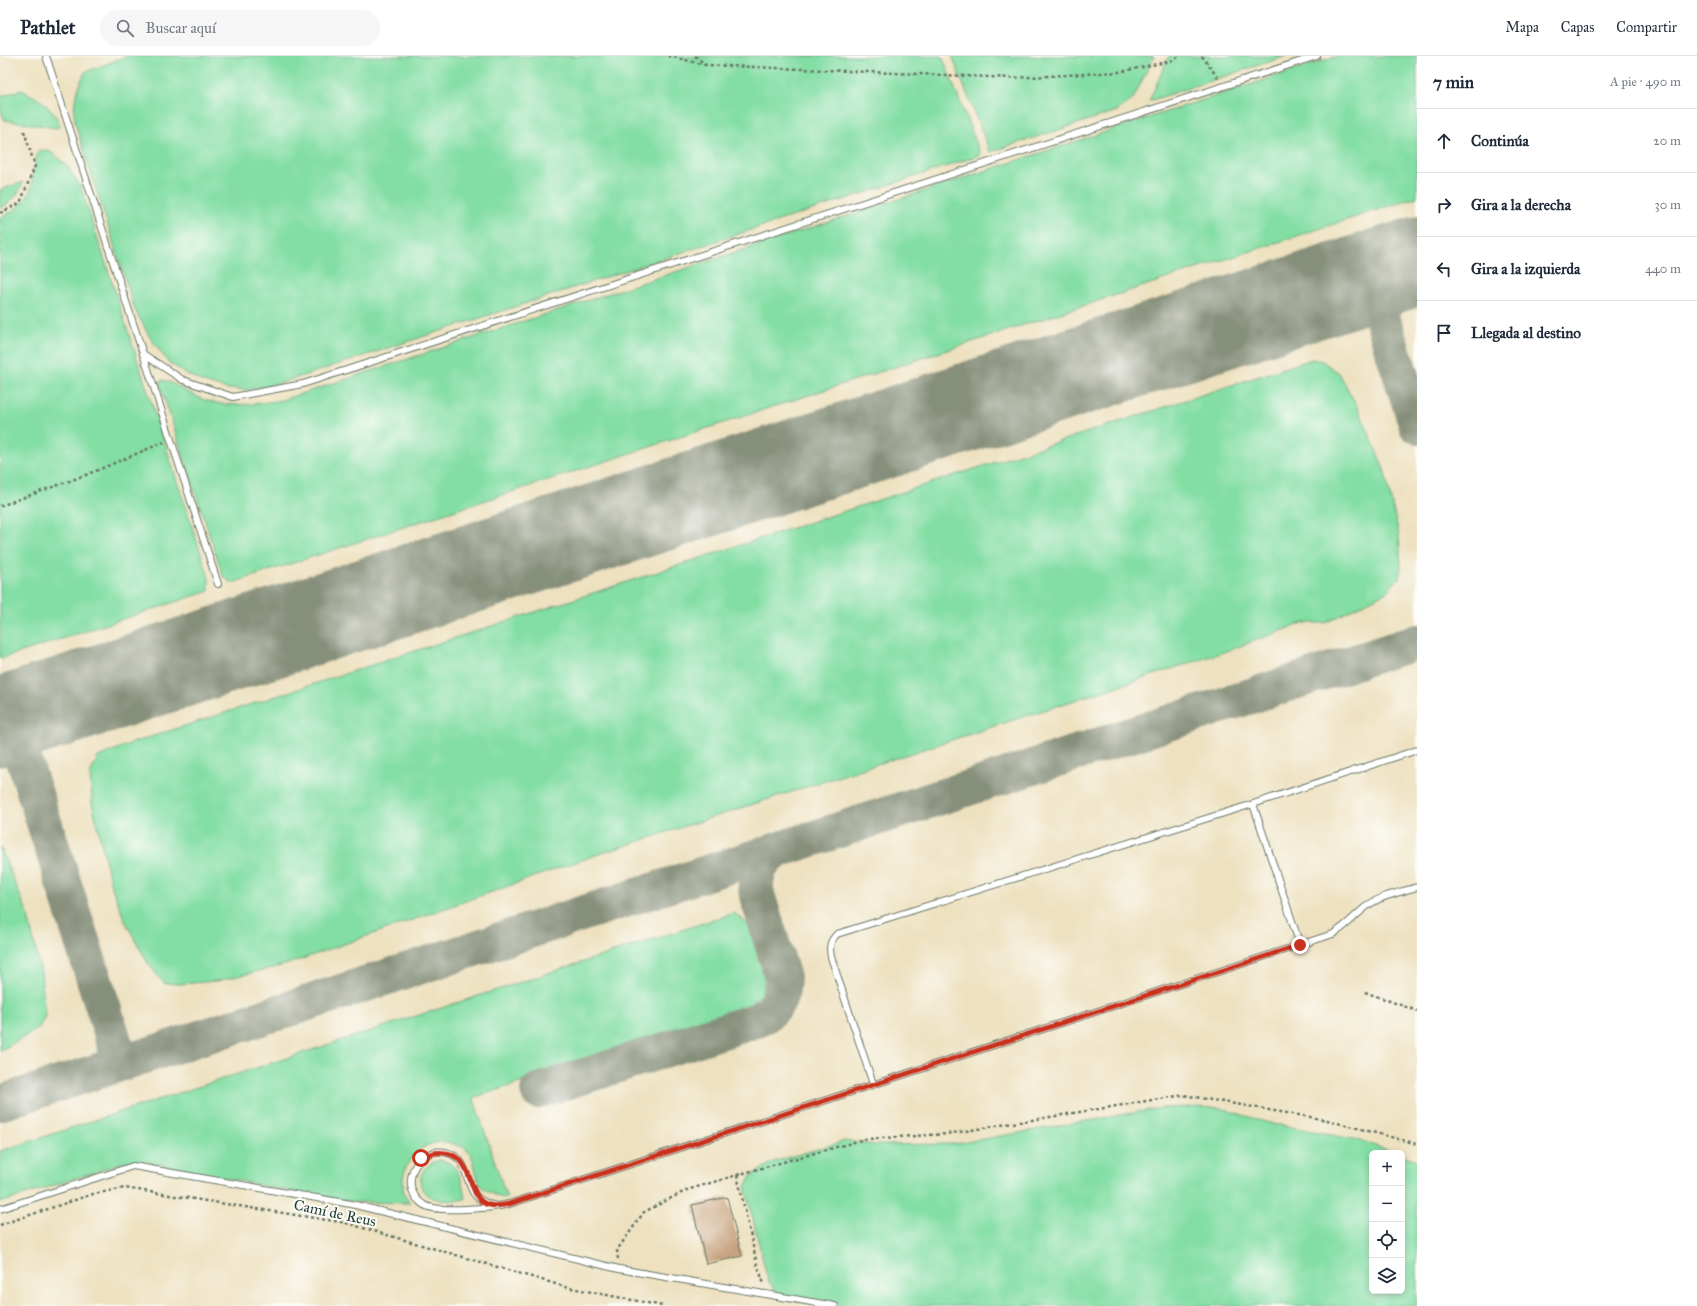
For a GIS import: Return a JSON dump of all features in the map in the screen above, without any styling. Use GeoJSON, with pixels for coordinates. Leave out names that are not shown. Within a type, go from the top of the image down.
{"type":"FeatureCollection","features":[{"type":"Feature","properties":{"kind":"lane"},"geometry":{"type":"LineString","coordinates":[[46,56],[218,584]]}},
{"type":"Feature","properties":{"kind":"lane"},"geometry":{"type":"LineString","coordinates":[[143,354],[183,380],[233,397],[303,384],[1317,56]]}},
{"type":"Feature","properties":{"kind":"lane"},"geometry":{"type":"LineString","coordinates":[[873,1084],[831,957],[831,941],[838,934],[1253,804],[1417,750]]}},
{"type":"Feature","properties":{"kind":"lane"},"geometry":{"type":"LineString","coordinates":[[1253,804],[1300,945]]}},
{"type":"Feature","properties":{"kind":"lane"},"geometry":{"type":"LineString","coordinates":[[496,1206],[486,1204],[474,1194],[466,1169],[461,1161],[446,1152],[432,1153],[421,1158],[411,1173],[410,1181],[412,1191],[417,1199],[424,1205],[433,1208],[442,1209],[496,1206],[516,1202],[1333,934],[1346,927],[1367,906],[1375,901],[1417,887]]}},
{"type":"Feature","properties":{"kind":"lane"},"geometry":{"type":"LineString","coordinates":[[0,1209],[133,1166],[351,1204],[620,1269],[835,1306]]}},
{"type":"Feature","properties":{"kind":"path"},"geometry":{"type":"LineString","coordinates":[[668,56],[706,65],[1013,78],[1119,72],[1171,61],[1180,56]]}},
{"type":"Feature","properties":{"kind":"path"},"geometry":{"type":"LineString","coordinates":[[695,56],[706,65]]}},
{"type":"Feature","properties":{"kind":"path"},"geometry":{"type":"LineString","coordinates":[[1202,56],[1224,86]]}},
{"type":"Feature","properties":{"kind":"path"},"geometry":{"type":"LineString","coordinates":[[0,213],[20,203],[35,166],[24,131]]}},
{"type":"Feature","properties":{"kind":"path"},"geometry":{"type":"LineString","coordinates":[[0,506],[86,475],[171,439]]}},
{"type":"Feature","properties":{"kind":"path"},"geometry":{"type":"LineString","coordinates":[[1365,992],[1417,1011]]}},
{"type":"Feature","properties":{"kind":"path"},"geometry":{"type":"LineString","coordinates":[[620,1269],[617,1250],[644,1212],[687,1190],[865,1139],[947,1134],[1183,1095],[1327,1120],[1417,1144]]}},
{"type":"Feature","properties":{"kind":"path"},"geometry":{"type":"LineString","coordinates":[[737,1175],[757,1264],[767,1294]]}},
{"type":"Feature","properties":{"kind":"path","name":"Camí de Reus"},"geometry":{"type":"LineString","coordinates":[[0,1224],[93,1194],[125,1188],[346,1223],[566,1287],[663,1306]]}},
{"type":"Feature","properties":{"kind":"green space"},"geometry":{"type":"Polygon","coordinates":[[[128,56],[942,56],[981,155],[281,383],[248,390],[227,389],[203,382],[186,374],[168,362],[151,339],[135,310],[75,123],[74,109],[76,96],[85,72],[128,56]]]}},
{"type":"Feature","properties":{"kind":"green space"},"geometry":{"type":"Polygon","coordinates":[[[952,56],[1154,56],[1133,99],[1117,111],[990,152],[952,56]]]}},
{"type":"Feature","properties":{"kind":"green space"},"geometry":{"type":"Polygon","coordinates":[[[1169,56],[1287,56],[1149,101],[1169,56]]]}},
{"type":"Feature","properties":{"kind":"green space"},"geometry":{"type":"Polygon","coordinates":[[[1338,56],[1417,56],[1417,197],[232,583],[223,576],[159,382],[163,380],[205,400],[224,404],[234,405],[263,403],[282,400],[1338,56]]]}},
{"type":"Feature","properties":{"kind":"green space"},"geometry":{"type":"Polygon","coordinates":[[[21,90],[33,96],[50,108],[60,126],[56,128],[5,120],[1,111],[0,92],[2,96],[21,90]]]}},
{"type":"Feature","properties":{"kind":"green space"},"geometry":{"type":"Polygon","coordinates":[[[47,150],[67,166],[81,188],[209,578],[209,591],[0,659],[0,218],[22,204],[27,197],[32,183],[38,151],[47,150]]]}},
{"type":"Feature","properties":{"kind":"green space"},"geometry":{"type":"Polygon","coordinates":[[[23,182],[14,198],[0,209],[0,190],[23,182]]]}},
{"type":"Feature","properties":{"kind":"green space"},"geometry":{"type":"Polygon","coordinates":[[[1312,359],[1322,361],[1339,373],[1359,410],[1384,469],[1399,535],[1401,568],[1399,578],[1385,593],[1325,623],[1303,623],[1227,651],[596,855],[285,965],[217,981],[179,984],[164,983],[149,965],[125,921],[111,885],[92,803],[90,774],[98,757],[129,744],[1312,359]]]}},
{"type":"Feature","properties":{"kind":"green space"},"geometry":{"type":"Polygon","coordinates":[[[0,847],[27,912],[41,973],[45,1016],[39,1028],[0,1051],[0,847]]]}},
{"type":"Feature","properties":{"kind":"green space"},"geometry":{"type":"Polygon","coordinates":[[[734,913],[744,920],[751,932],[760,957],[764,974],[764,982],[759,998],[745,1011],[476,1097],[474,1100],[507,1198],[496,1196],[482,1187],[479,1183],[472,1156],[465,1148],[442,1142],[423,1148],[415,1154],[409,1162],[405,1171],[403,1182],[405,1197],[410,1203],[354,1202],[289,1191],[149,1162],[125,1162],[0,1203],[0,1151],[734,913]]]}},
{"type":"Feature","properties":{"kind":"green space"},"geometry":{"type":"Polygon","coordinates":[[[1161,1108],[1221,1108],[1265,1122],[1358,1140],[1387,1150],[1369,1150],[1369,1294],[1405,1294],[1405,1156],[1417,1160],[1417,1306],[839,1306],[789,1300],[777,1292],[768,1281],[745,1187],[751,1176],[773,1162],[845,1141],[877,1145],[955,1144],[1161,1108]]]}},
{"type":"Feature","properties":{"kind":"green space"},"geometry":{"type":"Polygon","coordinates":[[[440,1160],[447,1162],[456,1169],[463,1186],[465,1199],[449,1201],[440,1200],[426,1194],[422,1189],[420,1184],[423,1172],[427,1166],[440,1160]]]}},
{"type":"Feature","properties":{"kind":"building"},"geometry":{"type":"Polygon","coordinates":[[[727,1197],[742,1256],[706,1264],[692,1205],[727,1197]]]}},
{"type":"Feature","properties":{"kind":"taxiway"},"geometry":{"type":"LineString","coordinates":[[1369,277],[1417,426]]}},
{"type":"Feature","properties":{"kind":"taxiway"},"geometry":{"type":"LineString","coordinates":[[0,1103],[1417,642]]}},
{"type":"Feature","properties":{"kind":"taxiway"},"geometry":{"type":"LineString","coordinates":[[11,719],[121,1063]]}},
{"type":"Feature","properties":{"kind":"taxiway"},"geometry":{"type":"LineString","coordinates":[[538,1091],[757,1020],[769,1013],[780,998],[783,978],[757,895],[756,881],[762,864],[777,851]]}},
{"type":"Feature","properties":{"kind":"runway"},"geometry":{"type":"LineString","coordinates":[[0,722],[1417,261]]}},
{"type":"Feature","properties":{"kind":"route"},"geometry":{"type":"LineString","coordinates":[[421,1158],[428,1154],[437,1152],[446,1152],[454,1156],[461,1161],[466,1169],[474,1194],[479,1199],[486,1204],[496,1206],[509,1204],[1300,945]]}}]}
